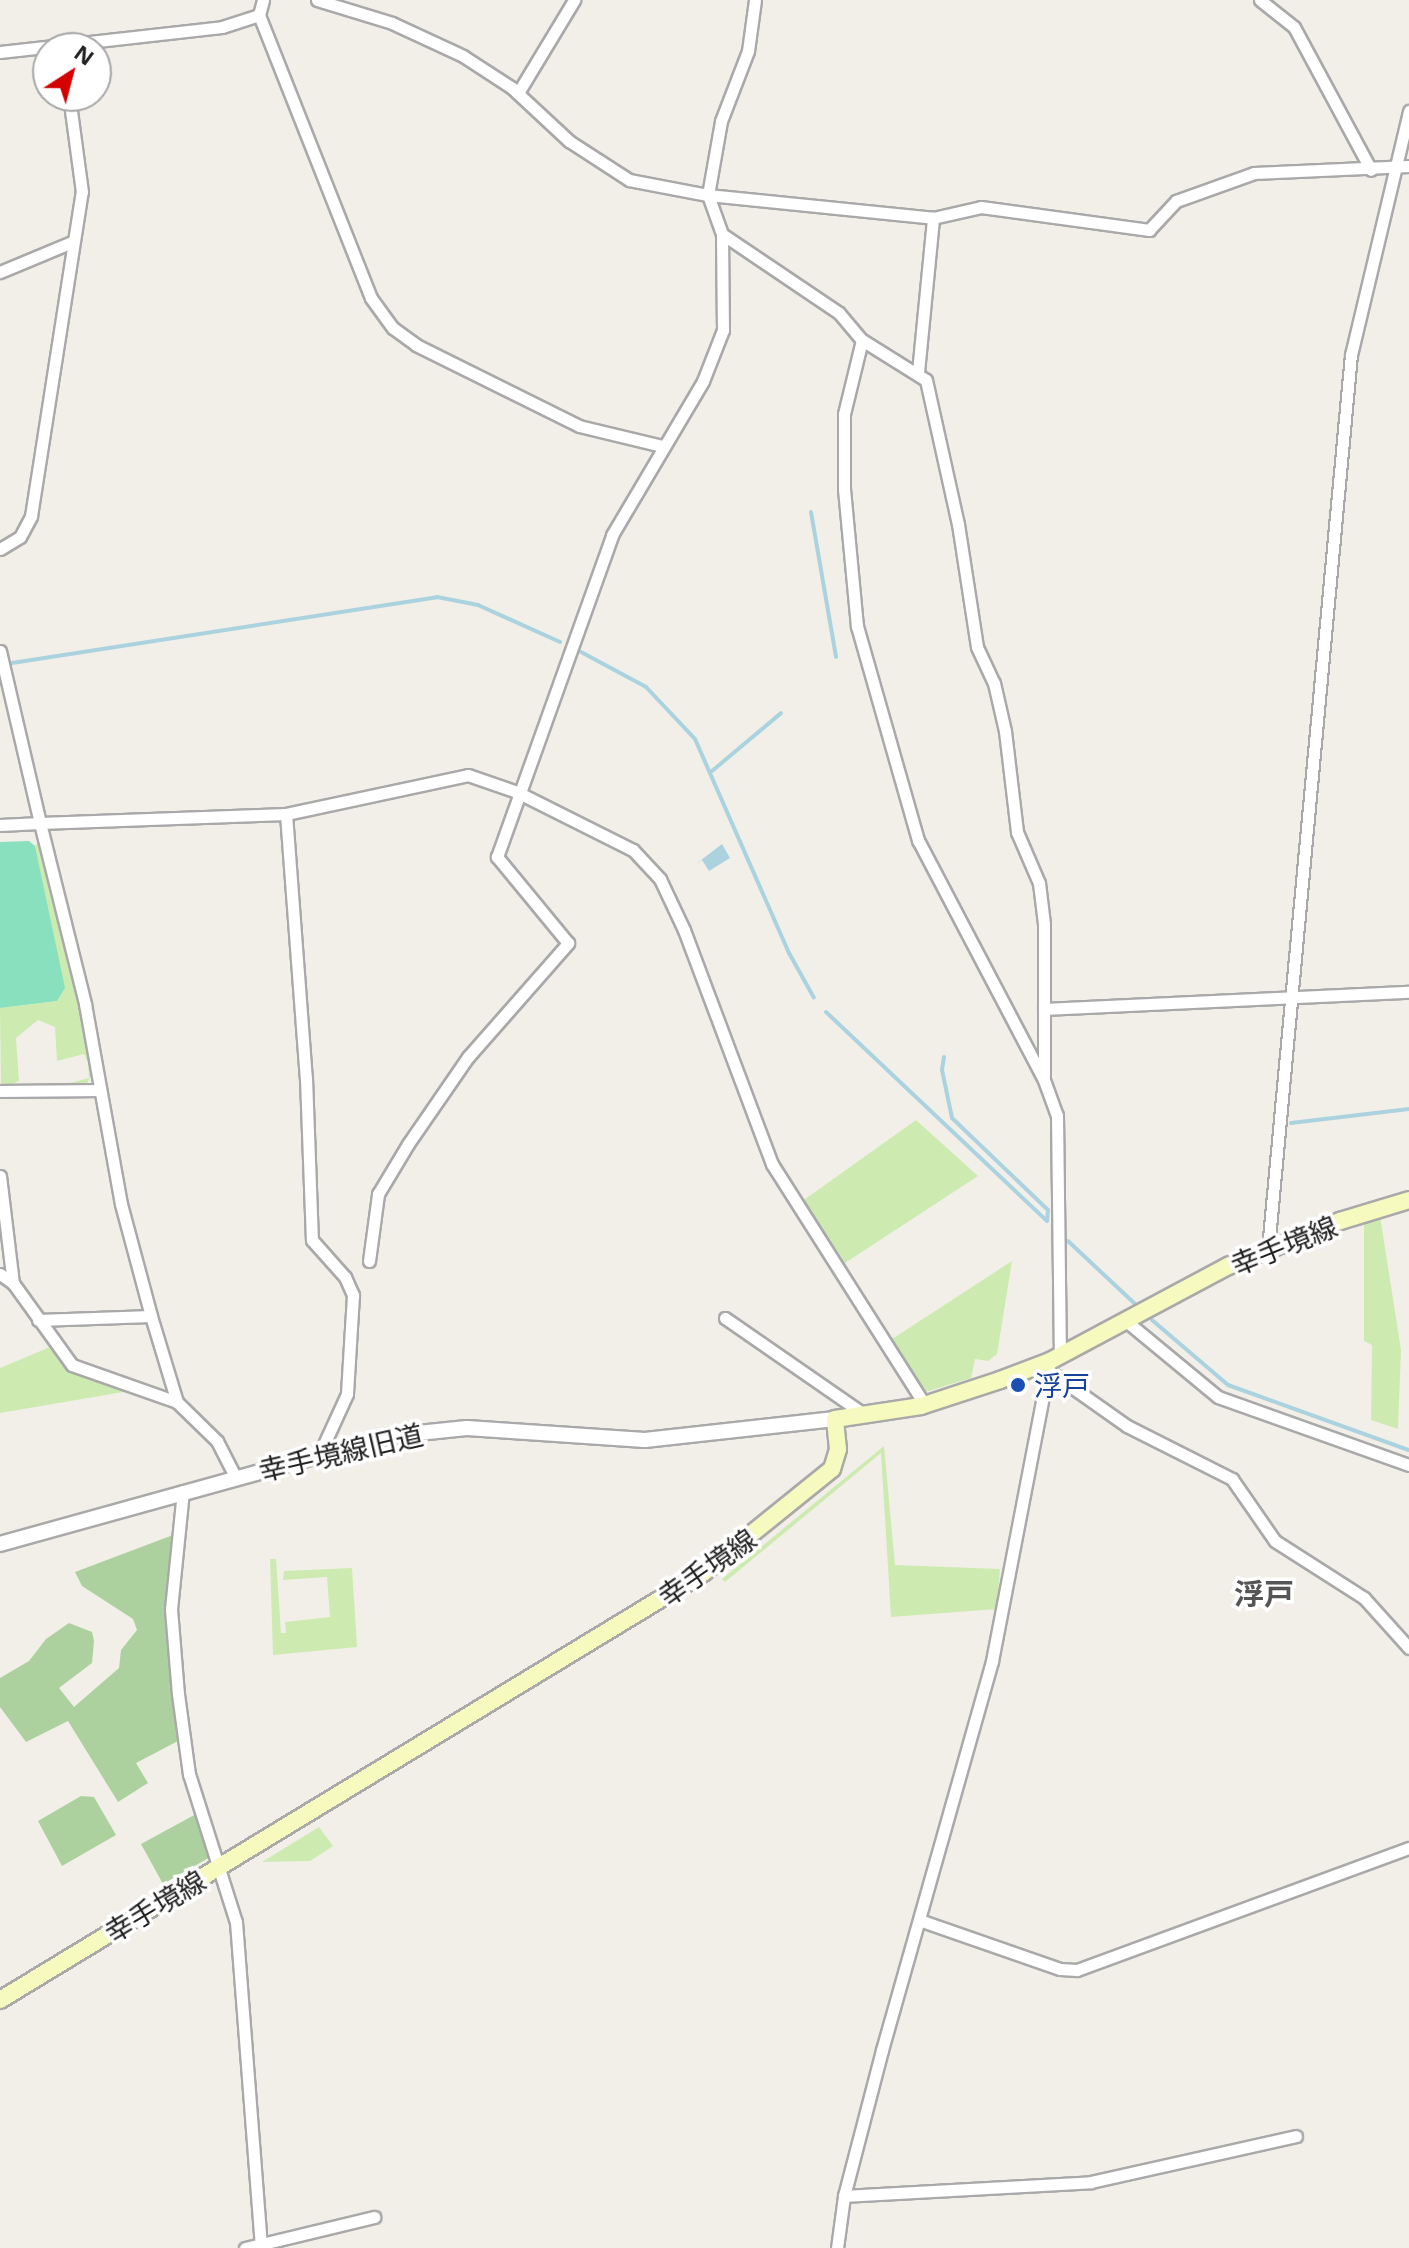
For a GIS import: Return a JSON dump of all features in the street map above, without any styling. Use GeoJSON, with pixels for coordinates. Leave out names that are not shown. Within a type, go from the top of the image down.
{"type":"FeatureCollection","features":[{"type":"Feature","properties":{"kind":"main road","name":"幸手境線"},"geometry":{"type":"LineString","coordinates":[[0,2000],[582,1649],[742,1546],[832,1469],[838,1449],[835,1419],[925,1405],[1053,1363],[1126,1321],[1268,1249],[1409,1200]]}},
{"type":"Feature","properties":{"kind":"street"},"geometry":{"type":"LineString","coordinates":[[263,0],[259,15],[371,298],[393,328],[416,345],[579,426],[662,446]]}},
{"type":"Feature","properties":{"kind":"street"},"geometry":{"type":"LineString","coordinates":[[317,0],[392,23],[463,56],[518,93],[569,141],[629,180],[708,195],[933,218],[981,207],[1149,230],[1176,201],[1254,173],[1409,166]]}},
{"type":"Feature","properties":{"kind":"street"},"geometry":{"type":"LineString","coordinates":[[518,93],[574,0]]}},
{"type":"Feature","properties":{"kind":"street"},"geometry":{"type":"LineString","coordinates":[[369,1261],[378,1194],[408,1144],[468,1057],[568,943],[497,857],[517,792],[612,535],[703,381],[723,330],[722,234],[708,195],[721,121],[748,51],[755,0]]}},
{"type":"Feature","properties":{"kind":"street"},"geometry":{"type":"LineString","coordinates":[[1260,0],[1294,27],[1371,170]]}},
{"type":"Feature","properties":{"kind":"street"},"geometry":{"type":"LineString","coordinates":[[112,40],[222,27],[259,15]]}},
{"type":"Feature","properties":{"kind":"street"},"geometry":{"type":"LineString","coordinates":[[0,52],[32,49]]}},
{"type":"Feature","properties":{"kind":"street"},"geometry":{"type":"LineString","coordinates":[[1268,1249],[1351,355],[1409,111]]}},
{"type":"Feature","properties":{"kind":"street"},"geometry":{"type":"LineString","coordinates":[[0,549],[20,537],[31,516],[82,192],[71,112]]}},
{"type":"Feature","properties":{"kind":"street"},"geometry":{"type":"LineString","coordinates":[[918,372],[933,218]]}},
{"type":"Feature","properties":{"kind":"street"},"geometry":{"type":"LineString","coordinates":[[722,234],[839,313],[862,340],[918,372],[926,380],[958,524],[977,647],[994,683],[1005,731],[1017,832],[1039,883],[1044,1080]]}},
{"type":"Feature","properties":{"kind":"street"},"geometry":{"type":"LineString","coordinates":[[0,272],[72,242]]}},
{"type":"Feature","properties":{"kind":"street"},"geometry":{"type":"LineString","coordinates":[[837,2248],[844,2196],[992,1661],[1053,1363],[1057,1115],[1044,1080],[918,840],[857,626],[844,489],[844,414],[862,340]]}},
{"type":"Feature","properties":{"kind":"street"},"geometry":{"type":"LineString","coordinates":[[0,651],[85,1004],[98,1090],[151,1316],[177,1402]]}},
{"type":"Feature","properties":{"kind":"street"},"geometry":{"type":"LineString","coordinates":[[0,825],[286,814],[468,775],[517,792],[633,850],[660,879],[772,1164],[925,1405]]}},
{"type":"Feature","properties":{"kind":"street"},"geometry":{"type":"LineString","coordinates":[[286,814],[312,1240],[345,1277],[353,1295],[347,1394],[320,1453]]}},
{"type":"Feature","properties":{"kind":"street"},"geometry":{"type":"LineString","coordinates":[[1044,1009],[1409,992]]}},
{"type":"Feature","properties":{"kind":"street"},"geometry":{"type":"LineString","coordinates":[[0,1091],[98,1090]]}},
{"type":"Feature","properties":{"kind":"street"},"geometry":{"type":"LineString","coordinates":[[0,1176],[13,1283]]}},
{"type":"Feature","properties":{"kind":"street"},"geometry":{"type":"LineString","coordinates":[[0,1274],[13,1283],[72,1365],[177,1402],[217,1441],[235,1476]]}},
{"type":"Feature","properties":{"kind":"street"},"geometry":{"type":"LineString","coordinates":[[38,1320],[151,1316]]}},
{"type":"Feature","properties":{"kind":"street"},"geometry":{"type":"LineString","coordinates":[[725,1318],[865,1415]]}},
{"type":"Feature","properties":{"kind":"street"},"geometry":{"type":"LineString","coordinates":[[1126,1321],[1218,1397],[1409,1465]]}},
{"type":"Feature","properties":{"kind":"street"},"geometry":{"type":"LineString","coordinates":[[1053,1363],[1127,1426],[1232,1479],[1275,1541],[1364,1598],[1409,1648]]}},
{"type":"Feature","properties":{"kind":"street","name":"幸手境線旧道"},"geometry":{"type":"LineString","coordinates":[[0,1544],[235,1476],[389,1436],[467,1428],[645,1440],[835,1419]]}},
{"type":"Feature","properties":{"kind":"street"},"geometry":{"type":"LineString","coordinates":[[183,1491],[171,1609],[178,1694],[189,1774],[236,1922],[245,1991],[261,2244]]}},
{"type":"Feature","properties":{"kind":"street"},"geometry":{"type":"LineString","coordinates":[[922,1921],[1060,1969],[1077,1970],[1409,1848]]}},
{"type":"Feature","properties":{"kind":"street"},"geometry":{"type":"LineString","coordinates":[[844,2196],[1091,2182],[1296,2136]]}},
{"type":"Feature","properties":{"kind":"street"},"geometry":{"type":"LineString","coordinates":[[245,2248],[374,2217]]}},
{"type":"Feature","properties":{"kind":"green space"},"geometry":{"type":"Polygon","coordinates":[[[41,838],[82,1004],[92,1073],[87,1084],[62,1085],[89,1078],[88,1063],[84,1054],[57,1061],[55,1027],[38,1020],[16,1038],[19,1081],[1,1088],[0,1008],[57,1001],[64,989],[35,846],[41,838]]]}},
{"type":"Feature","properties":{"kind":"green space"},"geometry":{"type":"Polygon","coordinates":[[[29,841],[35,846],[65,988],[57,1001],[0,1008],[0,842],[29,841]]]}},
{"type":"Feature","properties":{"kind":"green space"},"geometry":{"type":"Polygon","coordinates":[[[916,1120],[978,1176],[845,1263],[852,1283],[801,1202],[916,1120]]]}},
{"type":"Feature","properties":{"kind":"green space"},"geometry":{"type":"Polygon","coordinates":[[[1380,1216],[1401,1350],[1398,1429],[1371,1420],[1372,1345],[1364,1341],[1364,1222],[1380,1216]]]}},
{"type":"Feature","properties":{"kind":"green space"},"geometry":{"type":"Polygon","coordinates":[[[1012,1261],[997,1354],[988,1361],[975,1359],[971,1378],[922,1393],[889,1341],[1012,1261]]]}},
{"type":"Feature","properties":{"kind":"green space"},"geometry":{"type":"Polygon","coordinates":[[[50,1347],[59,1361],[88,1378],[129,1391],[0,1413],[0,1368],[50,1347]]]}},
{"type":"Feature","properties":{"kind":"green space"},"geometry":{"type":"Polygon","coordinates":[[[884,1446],[895,1565],[1000,1569],[997,1609],[891,1617],[881,1453],[725,1582],[722,1579],[884,1446]]]}},
{"type":"Feature","properties":{"kind":"green space"},"geometry":{"type":"Polygon","coordinates":[[[173,1535],[165,1602],[178,1741],[136,1763],[148,1783],[118,1802],[68,1721],[26,1742],[0,1707],[0,1678],[29,1661],[46,1639],[69,1623],[92,1632],[92,1663],[59,1688],[74,1707],[119,1668],[121,1650],[137,1630],[133,1619],[82,1586],[75,1572],[173,1535]]]}},
{"type":"Feature","properties":{"kind":"green space"},"geometry":{"type":"Polygon","coordinates":[[[270,1559],[276,1559],[281,1633],[286,1633],[285,1622],[330,1617],[327,1577],[283,1580],[284,1571],[352,1568],[357,1647],[273,1655],[270,1559]]]}},
{"type":"Feature","properties":{"kind":"green space"},"geometry":{"type":"Polygon","coordinates":[[[81,1796],[94,1797],[116,1835],[62,1866],[38,1821],[81,1796]]]}},
{"type":"Feature","properties":{"kind":"green space"},"geometry":{"type":"Polygon","coordinates":[[[198,1813],[212,1856],[163,1884],[141,1844],[198,1813]]]}},
{"type":"Feature","properties":{"kind":"green space"},"geometry":{"type":"Polygon","coordinates":[[[319,1827],[333,1846],[310,1861],[262,1862],[319,1827]]]}},
{"type":"Feature","properties":{"kind":"water"},"geometry":{"type":"Polygon","coordinates":[[[722,844],[730,858],[709,871],[702,860],[696,864],[722,844]]]}},
{"type":"Feature","properties":{"kind":"waterway"},"geometry":{"type":"LineString","coordinates":[[811,512],[836,657]]}},
{"type":"Feature","properties":{"kind":"waterway"},"geometry":{"type":"LineString","coordinates":[[12,663],[437,597],[478,605],[560,642]]}},
{"type":"Feature","properties":{"kind":"waterway"},"geometry":{"type":"LineString","coordinates":[[581,652],[646,687],[695,739],[789,953],[814,998]]}},
{"type":"Feature","properties":{"kind":"waterway"},"geometry":{"type":"LineString","coordinates":[[712,771],[781,713]]}},
{"type":"Feature","properties":{"kind":"waterway"},"geometry":{"type":"LineString","coordinates":[[826,1012],[1047,1221]]}},
{"type":"Feature","properties":{"kind":"waterway"},"geometry":{"type":"LineString","coordinates":[[944,1057],[942,1070],[952,1118],[1048,1210],[1047,1221]]}},
{"type":"Feature","properties":{"kind":"waterway"},"geometry":{"type":"LineString","coordinates":[[1291,1123],[1409,1109]]}},
{"type":"Feature","properties":{"kind":"waterway"},"geometry":{"type":"LineString","coordinates":[[1068,1241],[1134,1303]]}},
{"type":"Feature","properties":{"kind":"waterway"},"geometry":{"type":"LineString","coordinates":[[1152,1320],[1228,1385],[1409,1450]]}},
{"type":"Feature","properties":{"kind":"place","name":"浮戸"},"geometry":{"type":"Point","coordinates":[1018,1385]}},
{"type":"Feature","properties":{"kind":"district","name":"浮戸"},"geometry":{"type":"Point","coordinates":[1264,1594]}}]}
